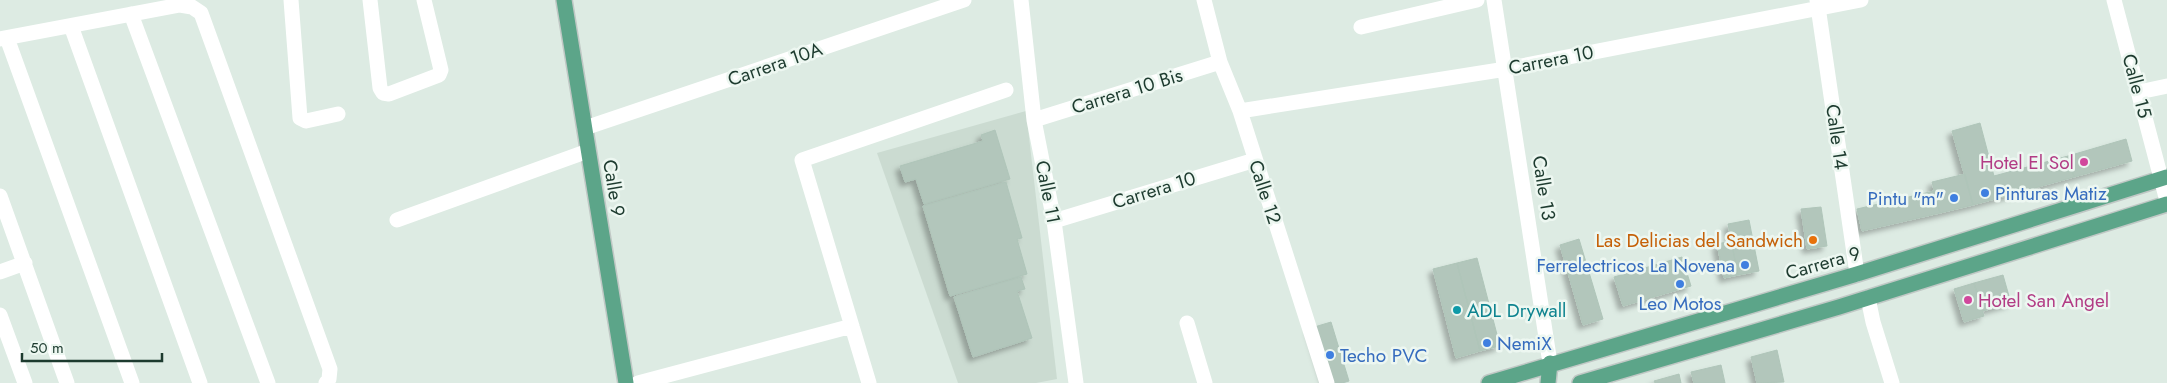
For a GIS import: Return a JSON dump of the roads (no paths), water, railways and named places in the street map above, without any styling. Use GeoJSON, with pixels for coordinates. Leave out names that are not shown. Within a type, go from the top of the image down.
{"type":"FeatureCollection","features":[{"type":"Feature","properties":{"kind":"main road","name":"Calle 9"},"geometry":{"type":"LineString","coordinates":[[564,0],[626,383]]}},
{"type":"Feature","properties":{"kind":"main road","name":"Carrera 9"},"geometry":{"type":"LineString","coordinates":[[1489,383],[1550,363],[1857,274],[2165,177]]}},
{"type":"Feature","properties":{"kind":"main road"},"geometry":{"type":"LineString","coordinates":[[1580,383],[1868,298],[2167,203]]}},
{"type":"Feature","properties":{"kind":"main road","name":"Calle 13"},"geometry":{"type":"LineString","coordinates":[[1548,383],[1550,363]]}},
{"type":"Feature","properties":{"kind":"street"},"geometry":{"type":"LineString","coordinates":[[291,0],[300,118],[306,121],[338,114]]}},
{"type":"Feature","properties":{"kind":"street"},"geometry":{"type":"LineString","coordinates":[[370,0],[380,88],[383,93],[389,94],[440,75],[441,70],[424,0]]}},
{"type":"Feature","properties":{"kind":"street","name":"Carrera 10A"},"geometry":{"type":"LineString","coordinates":[[585,128],[964,0]]}},
{"type":"Feature","properties":{"kind":"street","name":"Calle 11"},"geometry":{"type":"LineString","coordinates":[[1021,0],[1034,120],[1054,221],[1076,383]]}},
{"type":"Feature","properties":{"kind":"street","name":"Calle 12"},"geometry":{"type":"LineString","coordinates":[[1204,0],[1220,62],[1240,111],[1327,383]]}},
{"type":"Feature","properties":{"kind":"street"},"geometry":{"type":"LineString","coordinates":[[1361,27],[1478,0]]}},
{"type":"Feature","properties":{"kind":"street","name":"Calle 13"},"geometry":{"type":"LineString","coordinates":[[1494,0],[1550,363]]}},
{"type":"Feature","properties":{"kind":"street","name":"Carrera 10"},"geometry":{"type":"LineString","coordinates":[[1240,111],[1506,69],[1818,4],[1861,0]]}},
{"type":"Feature","properties":{"kind":"street","name":"Calle 15"},"geometry":{"type":"LineString","coordinates":[[2114,0],[2165,177],[2167,203]]}},
{"type":"Feature","properties":{"kind":"street","name":"Calle 14"},"geometry":{"type":"LineString","coordinates":[[1818,4],[1857,274]]}},
{"type":"Feature","properties":{"kind":"street"},"geometry":{"type":"LineString","coordinates":[[132,383],[4,39],[180,5],[192,6],[201,13],[330,369],[329,378],[326,383]]}},
{"type":"Feature","properties":{"kind":"street"},"geometry":{"type":"LineString","coordinates":[[132,14],[268,383]]}},
{"type":"Feature","properties":{"kind":"street"},"geometry":{"type":"LineString","coordinates":[[71,26],[200,383]]}},
{"type":"Feature","properties":{"kind":"street","name":"Carrera 10 Bis"},"geometry":{"type":"LineString","coordinates":[[1034,120],[1220,62]]}},
{"type":"Feature","properties":{"kind":"street"},"geometry":{"type":"LineString","coordinates":[[2139,92],[2167,86]]}},
{"type":"Feature","properties":{"kind":"street"},"geometry":{"type":"LineString","coordinates":[[869,383],[802,160],[1006,90]]}},
{"type":"Feature","properties":{"kind":"street"},"geometry":{"type":"LineString","coordinates":[[397,220],[588,151]]}},
{"type":"Feature","properties":{"kind":"street","name":"Carrera 10"},"geometry":{"type":"LineString","coordinates":[[1054,221],[1255,160]]}},
{"type":"Feature","properties":{"kind":"street"},"geometry":{"type":"LineString","coordinates":[[0,196],[67,383]]}},
{"type":"Feature","properties":{"kind":"street"},"geometry":{"type":"LineString","coordinates":[[0,272],[25,263]]}},
{"type":"Feature","properties":{"kind":"street"},"geometry":{"type":"LineString","coordinates":[[1868,298],[1873,322],[1892,383]]}},
{"type":"Feature","properties":{"kind":"street"},"geometry":{"type":"LineString","coordinates":[[0,316],[24,383]]}},
{"type":"Feature","properties":{"kind":"street"},"geometry":{"type":"LineString","coordinates":[[1187,323],[1205,383]]}},
{"type":"Feature","properties":{"kind":"street"},"geometry":{"type":"LineString","coordinates":[[638,383],[852,326]]}},
{"type":"Feature","properties":{"kind":"place","name":"Hotel El Sol"},"geometry":{"type":"Point","coordinates":[2084,162]}},
{"type":"Feature","properties":{"kind":"place","name":"Pinturas Matiz"},"geometry":{"type":"Point","coordinates":[1985,193]}},
{"type":"Feature","properties":{"kind":"place","name":"Pintu \"m\""},"geometry":{"type":"Point","coordinates":[1954,198]}},
{"type":"Feature","properties":{"kind":"place","name":"Las Delicias del Sandwich"},"geometry":{"type":"Point","coordinates":[1813,240]}},
{"type":"Feature","properties":{"kind":"place","name":"Ferrelectricos La Novena"},"geometry":{"type":"Point","coordinates":[1745,265]}},
{"type":"Feature","properties":{"kind":"place","name":"Leo Motos"},"geometry":{"type":"Point","coordinates":[1680,284]}},
{"type":"Feature","properties":{"kind":"place","name":"Hotel San Angel"},"geometry":{"type":"Point","coordinates":[1968,300]}},
{"type":"Feature","properties":{"kind":"place","name":"ADL Drywall"},"geometry":{"type":"Point","coordinates":[1457,310]}},
{"type":"Feature","properties":{"kind":"place","name":"NemiX"},"geometry":{"type":"Point","coordinates":[1487,343]}},
{"type":"Feature","properties":{"kind":"place","name":"Techo PVC"},"geometry":{"type":"Point","coordinates":[1330,355]}}]}
